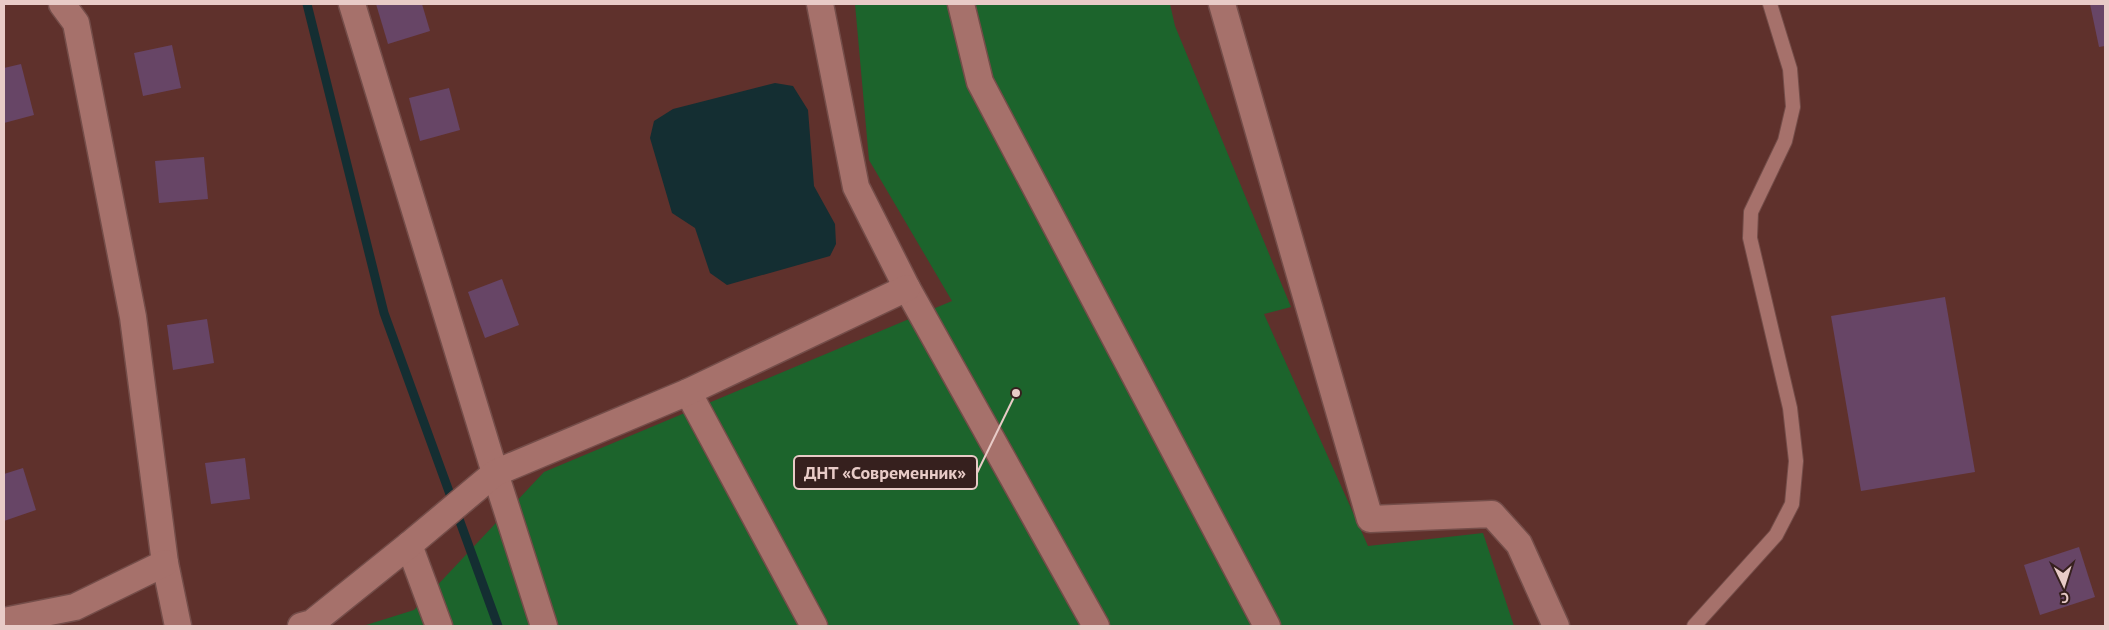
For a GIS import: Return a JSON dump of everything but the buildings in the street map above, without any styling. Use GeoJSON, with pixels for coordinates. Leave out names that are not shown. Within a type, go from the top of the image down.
{"type":"FeatureCollection","features":[{"type":"Feature","properties":{"kind":"street"},"geometry":{"type":"LineString","coordinates":[[62,4],[76,23],[133,316],[166,563],[178,626]]}},
{"type":"Feature","properties":{"kind":"street"},"geometry":{"type":"LineString","coordinates":[[352,4],[495,473],[544,626]]}},
{"type":"Feature","properties":{"kind":"street"},"geometry":{"type":"LineString","coordinates":[[820,4],[856,187],[907,288],[1096,626]]}},
{"type":"Feature","properties":{"kind":"street"},"geometry":{"type":"LineString","coordinates":[[960,4],[980,82],[1267,626]]}},
{"type":"Feature","properties":{"kind":"street"},"geometry":{"type":"LineString","coordinates":[[1222,4],[1370,519],[1492,514],[1519,544],[1556,626]]}},
{"type":"Feature","properties":{"kind":"street"},"geometry":{"type":"LineString","coordinates":[[301,626],[312,623],[495,473],[688,392],[907,288]]}},
{"type":"Feature","properties":{"kind":"street"},"geometry":{"type":"LineString","coordinates":[[688,392],[814,626]]}},
{"type":"Feature","properties":{"kind":"street"},"geometry":{"type":"LineString","coordinates":[[409,545],[439,626]]}},
{"type":"Feature","properties":{"kind":"street"},"geometry":{"type":"LineString","coordinates":[[4,621],[75,607],[166,563]]}},
{"type":"Feature","properties":{"kind":"lane"},"geometry":{"type":"LineString","coordinates":[[1694,626],[1776,535],[1792,504],[1796,461],[1790,408],[1750,238],[1751,212],[1785,141],[1793,107],[1790,69],[1770,4]]}},
{"type":"Feature","properties":{"kind":"green space"},"geometry":{"type":"Polygon","coordinates":[[[855,4],[1170,4],[1175,26],[1291,307],[1264,314],[1368,546],[1483,533],[1514,626],[363,626],[414,610],[544,472],[952,301],[869,160],[855,4]]]}},
{"type":"Feature","properties":{"kind":"water"},"geometry":{"type":"Polygon","coordinates":[[[775,83],[793,86],[808,110],[814,186],[835,224],[836,244],[830,256],[727,285],[710,273],[695,228],[672,213],[650,138],[654,121],[673,109],[775,83]]]}},
{"type":"Feature","properties":{"kind":"waterway"},"geometry":{"type":"LineString","coordinates":[[307,4],[384,313],[498,626]]}},
{"type":"Feature","properties":{"kind":"place","name":"ДНТ «Современник»"},"geometry":{"type":"Point","coordinates":[1016,393]}}]}
